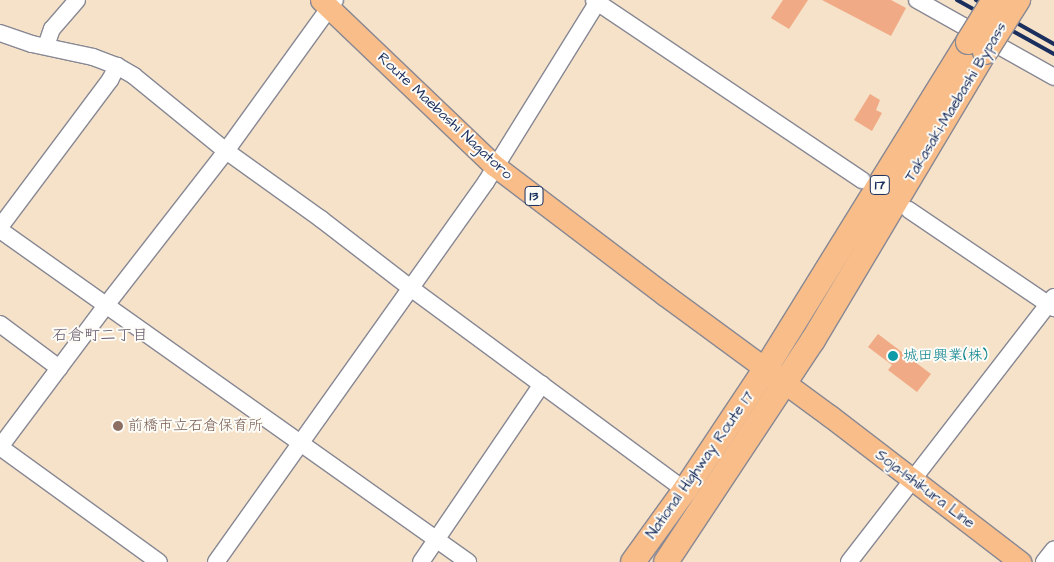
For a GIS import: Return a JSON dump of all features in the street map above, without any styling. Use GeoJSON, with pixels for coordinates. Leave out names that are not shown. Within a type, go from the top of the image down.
{"type":"FeatureCollection","features":[{"type":"Feature","properties":{"kind":"highway","name":"Takasaki-Maebashi Bypass"},"geometry":{"type":"LineString","coordinates":[[776,375],[813,340],[976,47],[994,0]]}},
{"type":"Feature","properties":{"kind":"highway","name":"Takasaki-Maebashi Bypass"},"geometry":{"type":"LineString","coordinates":[[976,47],[1018,0]]}},
{"type":"Feature","properties":{"kind":"highway","name":"National Highway Route 17"},"geometry":{"type":"LineString","coordinates":[[633,562],[685,490],[776,375]]}},
{"type":"Feature","properties":{"kind":"highway","name":"National Highway Route 17"},"geometry":{"type":"LineString","coordinates":[[670,561],[776,375]]}},
{"type":"Feature","properties":{"kind":"main road","name":"Route Maebashi Nagatoro"},"geometry":{"type":"LineString","coordinates":[[328,3],[495,166],[665,295],[776,375],[913,480]]}},
{"type":"Feature","properties":{"kind":"main road","name":"Soja-Ishikura Line"},"geometry":{"type":"LineString","coordinates":[[913,480],[1020,562]]}},
{"type":"Feature","properties":{"kind":"street"},"geometry":{"type":"LineString","coordinates":[[46,46],[52,29],[78,0]]}},
{"type":"Feature","properties":{"kind":"street"},"geometry":{"type":"LineString","coordinates":[[917,0],[1054,77]]}},
{"type":"Feature","properties":{"kind":"street"},"geometry":{"type":"LineString","coordinates":[[216,562],[412,288],[495,166],[596,1],[862,180]]}},
{"type":"Feature","properties":{"kind":"street"},"geometry":{"type":"LineString","coordinates":[[158,562],[0,447],[107,304],[226,151],[328,3]]}},
{"type":"Feature","properties":{"kind":"street"},"geometry":{"type":"LineString","coordinates":[[0,33],[46,46],[75,51],[117,66],[134,76],[226,151],[321,218],[412,288],[685,490]]}},
{"type":"Feature","properties":{"kind":"street"},"geometry":{"type":"LineString","coordinates":[[117,66],[110,80],[0,229],[468,562]]}},
{"type":"Feature","properties":{"kind":"street"},"geometry":{"type":"LineString","coordinates":[[849,562],[1052,303],[909,210]]}},
{"type":"Feature","properties":{"kind":"street"},"geometry":{"type":"LineString","coordinates":[[0,324],[59,368]]}},
{"type":"Feature","properties":{"kind":"street"},"geometry":{"type":"LineString","coordinates":[[421,562],[542,384]]}},
{"type":"Feature","properties":{"kind":"street"},"geometry":{"type":"LineString","coordinates":[[1044,562],[1054,549]]}},
{"type":"Feature","properties":{"kind":"building"},"geometry":{"type":"Polygon","coordinates":[[[783,0],[808,0],[789,29],[771,18],[783,0]]]}},
{"type":"Feature","properties":{"kind":"building"},"geometry":{"type":"Polygon","coordinates":[[[822,0],[891,0],[906,8],[891,36],[822,0]]]}},
{"type":"Feature","properties":{"kind":"building"},"geometry":{"type":"Polygon","coordinates":[[[870,94],[880,100],[876,110],[882,113],[872,131],[854,120],[870,94]]]}},
{"type":"Feature","properties":{"kind":"building","name":"城田興業(株)"},"geometry":{"type":"Polygon","coordinates":[[[878,334],[931,374],[917,392],[888,370],[892,365],[868,347],[878,334]]]}},
{"type":"Feature","properties":{"kind":"railway"},"geometry":{"type":"LineString","coordinates":[[957,0],[1054,54]]}},
{"type":"Feature","properties":{"kind":"railway"},"geometry":{"type":"LineString","coordinates":[[976,0],[1054,44]]}},
{"type":"Feature","properties":{"kind":"place","name":"城田興業(株)"},"geometry":{"type":"Point","coordinates":[893,356]}},
{"type":"Feature","properties":{"kind":"place","name":"前橋市立石倉保育所"},"geometry":{"type":"Point","coordinates":[118,426]}},
{"type":"Feature","properties":{"kind":"district","name":"石倉町二丁目"},"geometry":{"type":"Point","coordinates":[100,335]}}]}
